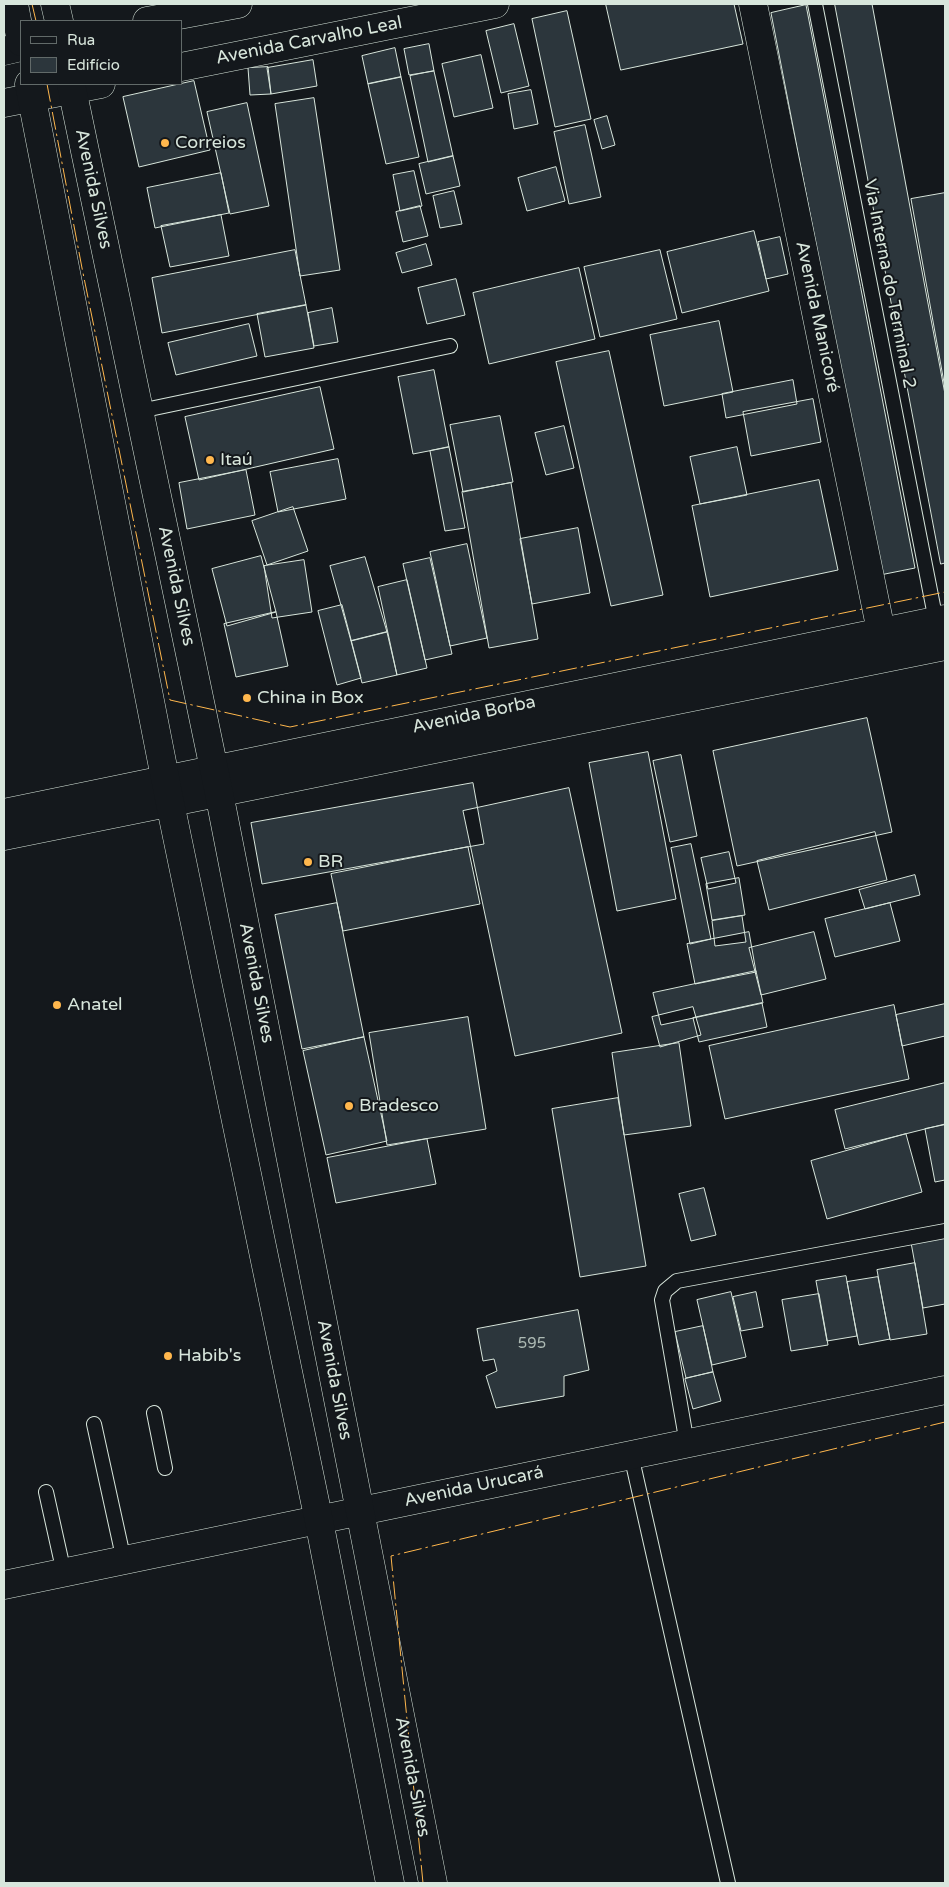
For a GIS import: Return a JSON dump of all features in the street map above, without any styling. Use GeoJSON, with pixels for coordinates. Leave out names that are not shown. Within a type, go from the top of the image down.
{"type":"FeatureCollection","features":[{"type":"Feature","properties":{"kind":"street"},"geometry":{"type":"LineString","coordinates":[[14,4],[20,37]]}},
{"type":"Feature","properties":{"kind":"street"},"geometry":{"type":"LineString","coordinates":[[55,4],[59,20]]}},
{"type":"Feature","properties":{"kind":"street"},"geometry":{"type":"LineString","coordinates":[[151,20],[238,4]]}},
{"type":"Feature","properties":{"kind":"street","name":"Avenida Carvalho Leal"},"geometry":{"type":"LineString","coordinates":[[182,67],[496,4]]}},
{"type":"Feature","properties":{"kind":"street","name":"Avenida Manicoré"},"geometry":{"type":"LineString","coordinates":[[753,4],[881,631]]}},
{"type":"Feature","properties":{"kind":"street"},"geometry":{"type":"LineString","coordinates":[[4,51],[20,47]]}},
{"type":"Feature","properties":{"kind":"street"},"geometry":{"type":"LineString","coordinates":[[4,103],[30,91],[91,85]]}},
{"type":"Feature","properties":{"kind":"street","name":"Avenida Silves"},"geometry":{"type":"LineString","coordinates":[[72,87],[217,781],[433,1883]]}},
{"type":"Feature","properties":{"kind":"street"},"geometry":{"type":"LineString","coordinates":[[30,91],[168,792],[318,1521],[390,1883]]}},
{"type":"Feature","properties":{"kind":"street"},"geometry":{"type":"LineString","coordinates":[[941,620],[944,653]]}},
{"type":"Feature","properties":{"kind":"street","name":"Avenida Borba"},"geometry":{"type":"LineString","coordinates":[[4,836],[168,792],[881,631],[941,620]]}},
{"type":"Feature","properties":{"kind":"street","name":"Avenida Borba"},"geometry":{"type":"LineString","coordinates":[[217,781],[944,653]]}},
{"type":"Feature","properties":{"kind":"street","name":"Avenida Borba"},"geometry":{"type":"LineString","coordinates":[[4,813],[168,792]]}},
{"type":"Feature","properties":{"kind":"street","name":"Avenida Urucará"},"geometry":{"type":"LineString","coordinates":[[4,1585],[945,1390]]}},
{"type":"Feature","properties":{"kind":"lane","name":"Via Interna do Terminal 2"},"geometry":{"type":"LineString","coordinates":[[816,4],[927,572],[941,620]]}},
{"type":"Feature","properties":{"kind":"lane"},"geometry":{"type":"LineString","coordinates":[[140,411],[450,346]]}},
{"type":"Feature","properties":{"kind":"lane"},"geometry":{"type":"LineString","coordinates":[[687,1444],[662,1300],[665,1291],[677,1281],[945,1231]]}},
{"type":"Feature","properties":{"kind":"lane"},"geometry":{"type":"LineString","coordinates":[[154,1412],[165,1468]]}},
{"type":"Feature","properties":{"kind":"lane"},"geometry":{"type":"LineString","coordinates":[[94,1424],[124,1561]]}},
{"type":"Feature","properties":{"kind":"lane"},"geometry":{"type":"LineString","coordinates":[[630,1455],[728,1883]]}},
{"type":"Feature","properties":{"kind":"lane"},"geometry":{"type":"LineString","coordinates":[[46,1492],[64,1573]]}},
{"type":"Feature","properties":{"kind":"building"},"geometry":{"type":"Polygon","coordinates":[[[606,4],[734,4],[743,44],[621,70],[606,4]]]}},
{"type":"Feature","properties":{"kind":"building"},"geometry":{"type":"Polygon","coordinates":[[[835,4],[872,4],[945,394],[945,563],[941,564],[835,4]]]}},
{"type":"Feature","properties":{"kind":"building"},"geometry":{"type":"Polygon","coordinates":[[[806,5],[915,568],[880,575],[771,13],[806,5]]]}},
{"type":"Feature","properties":{"kind":"building"},"geometry":{"type":"Polygon","coordinates":[[[567,11],[591,119],[555,127],[532,19],[567,11]]]}},
{"type":"Feature","properties":{"kind":"building"},"geometry":{"type":"Polygon","coordinates":[[[514,24],[529,86],[501,93],[486,31],[514,24]]]}},
{"type":"Feature","properties":{"kind":"building"},"geometry":{"type":"Polygon","coordinates":[[[429,44],[434,71],[409,75],[404,49],[429,44]]]}},
{"type":"Feature","properties":{"kind":"building"},"geometry":{"type":"Polygon","coordinates":[[[395,48],[401,77],[368,84],[362,56],[395,48]]]}},
{"type":"Feature","properties":{"kind":"building"},"geometry":{"type":"Polygon","coordinates":[[[481,55],[493,108],[454,117],[442,64],[481,55]]]}},
{"type":"Feature","properties":{"kind":"building"},"geometry":{"type":"Polygon","coordinates":[[[313,60],[317,86],[271,94],[267,68],[313,60]]]}},
{"type":"Feature","properties":{"kind":"building"},"geometry":{"type":"Polygon","coordinates":[[[268,67],[271,94],[250,95],[248,68],[268,67]]]}},
{"type":"Feature","properties":{"kind":"building"},"geometry":{"type":"Polygon","coordinates":[[[434,71],[453,156],[428,162],[410,76],[434,71]]]}},
{"type":"Feature","properties":{"kind":"building"},"geometry":{"type":"Polygon","coordinates":[[[401,77],[419,157],[386,164],[368,84],[401,77]]]}},
{"type":"Feature","properties":{"kind":"building"},"geometry":{"type":"Polygon","coordinates":[[[194,81],[210,150],[139,167],[123,97],[194,81]]]}},
{"type":"Feature","properties":{"kind":"building"},"geometry":{"type":"Polygon","coordinates":[[[531,90],[538,124],[514,129],[508,94],[531,90]]]}},
{"type":"Feature","properties":{"kind":"building"},"geometry":{"type":"Polygon","coordinates":[[[314,98],[340,270],[300,276],[275,104],[314,98]]]}},
{"type":"Feature","properties":{"kind":"building"},"geometry":{"type":"Polygon","coordinates":[[[247,103],[269,206],[230,214],[207,112],[247,103]]]}},
{"type":"Feature","properties":{"kind":"building"},"geometry":{"type":"Polygon","coordinates":[[[607,116],[615,145],[602,149],[594,120],[607,116]]]}},
{"type":"Feature","properties":{"kind":"building"},"geometry":{"type":"Polygon","coordinates":[[[585,125],[601,197],[569,204],[554,132],[585,125]]]}},
{"type":"Feature","properties":{"kind":"building"},"geometry":{"type":"Polygon","coordinates":[[[453,156],[460,186],[426,194],[419,164],[453,156]]]}},
{"type":"Feature","properties":{"kind":"building"},"geometry":{"type":"Polygon","coordinates":[[[556,167],[565,201],[527,211],[518,178],[556,167]]]}},
{"type":"Feature","properties":{"kind":"building"},"geometry":{"type":"Polygon","coordinates":[[[414,171],[422,206],[400,211],[393,175],[414,171]]]}},
{"type":"Feature","properties":{"kind":"building"},"geometry":{"type":"Polygon","coordinates":[[[221,173],[229,213],[155,228],[147,188],[221,173]]]}},
{"type":"Feature","properties":{"kind":"building"},"geometry":{"type":"Polygon","coordinates":[[[454,191],[462,224],[440,228],[433,196],[454,191]]]}},
{"type":"Feature","properties":{"kind":"building"},"geometry":{"type":"Polygon","coordinates":[[[945,193],[945,388],[911,199],[945,193]]]}},
{"type":"Feature","properties":{"kind":"building"},"geometry":{"type":"Polygon","coordinates":[[[420,206],[428,236],[403,242],[396,212],[420,206]]]}},
{"type":"Feature","properties":{"kind":"building"},"geometry":{"type":"Polygon","coordinates":[[[221,215],[229,256],[170,267],[161,226],[221,215]]]}},
{"type":"Feature","properties":{"kind":"building"},"geometry":{"type":"Polygon","coordinates":[[[754,231],[769,291],[682,313],[667,252],[754,231]]]}},
{"type":"Feature","properties":{"kind":"building"},"geometry":{"type":"Polygon","coordinates":[[[780,237],[788,274],[766,279],[758,242],[780,237]]]}},
{"type":"Feature","properties":{"kind":"building"},"geometry":{"type":"Polygon","coordinates":[[[426,244],[432,265],[402,273],[396,253],[426,244]]]}},
{"type":"Feature","properties":{"kind":"building"},"geometry":{"type":"Polygon","coordinates":[[[295,250],[306,305],[162,333],[152,278],[295,250]]]}},
{"type":"Feature","properties":{"kind":"building"},"geometry":{"type":"Polygon","coordinates":[[[660,250],[677,319],[600,337],[584,267],[660,250]]]}},
{"type":"Feature","properties":{"kind":"building"},"geometry":{"type":"Polygon","coordinates":[[[579,268],[595,339],[489,364],[473,293],[579,268]]]}},
{"type":"Feature","properties":{"kind":"building"},"geometry":{"type":"Polygon","coordinates":[[[456,279],[465,315],[427,324],[418,288],[456,279]]]}},
{"type":"Feature","properties":{"kind":"building"},"geometry":{"type":"Polygon","coordinates":[[[306,305],[314,348],[265,357],[257,314],[306,305]]]}},
{"type":"Feature","properties":{"kind":"building"},"geometry":{"type":"Polygon","coordinates":[[[332,308],[338,342],[314,346],[308,313],[332,308]]]}},
{"type":"Feature","properties":{"kind":"building"},"geometry":{"type":"Polygon","coordinates":[[[719,321],[733,392],[664,406],[650,335],[719,321]]]}},
{"type":"Feature","properties":{"kind":"building"},"geometry":{"type":"Polygon","coordinates":[[[249,324],[257,356],[176,375],[168,343],[249,324]]]}},
{"type":"Feature","properties":{"kind":"building"},"geometry":{"type":"Polygon","coordinates":[[[609,351],[663,595],[611,606],[556,362],[609,351]]]}},
{"type":"Feature","properties":{"kind":"building"},"geometry":{"type":"Polygon","coordinates":[[[434,370],[449,447],[413,454],[398,377],[434,370]]]}},
{"type":"Feature","properties":{"kind":"building"},"geometry":{"type":"Polygon","coordinates":[[[793,380],[797,404],[726,418],[722,394],[793,380]]]}},
{"type":"Feature","properties":{"kind":"building"},"geometry":{"type":"Polygon","coordinates":[[[320,387],[334,449],[199,480],[185,417],[320,387]]]}},
{"type":"Feature","properties":{"kind":"building"},"geometry":{"type":"Polygon","coordinates":[[[813,399],[821,442],[751,456],[743,412],[813,399]]]}},
{"type":"Feature","properties":{"kind":"building"},"geometry":{"type":"Polygon","coordinates":[[[500,416],[513,482],[463,492],[450,425],[500,416]]]}},
{"type":"Feature","properties":{"kind":"building"},"geometry":{"type":"Polygon","coordinates":[[[564,426],[574,468],[546,475],[535,433],[564,426]]]}},
{"type":"Feature","properties":{"kind":"building"},"geometry":{"type":"Polygon","coordinates":[[[449,447],[465,528],[445,531],[430,451],[449,447]]]}},
{"type":"Feature","properties":{"kind":"building"},"geometry":{"type":"Polygon","coordinates":[[[737,447],[747,495],[700,504],[690,457],[737,447]]]}},
{"type":"Feature","properties":{"kind":"building"},"geometry":{"type":"Polygon","coordinates":[[[338,459],[346,499],[278,512],[270,472],[338,459]]]}},
{"type":"Feature","properties":{"kind":"building"},"geometry":{"type":"Polygon","coordinates":[[[246,470],[255,515],[187,529],[179,483],[246,470]]]}},
{"type":"Feature","properties":{"kind":"building"},"geometry":{"type":"Polygon","coordinates":[[[819,480],[838,570],[710,597],[692,506],[819,480]]]}},
{"type":"Feature","properties":{"kind":"building"},"geometry":{"type":"Polygon","coordinates":[[[511,483],[538,639],[489,648],[462,492],[511,483]]]}},
{"type":"Feature","properties":{"kind":"building"},"geometry":{"type":"Polygon","coordinates":[[[293,507],[308,551],[267,565],[252,521],[293,507]]]}},
{"type":"Feature","properties":{"kind":"building"},"geometry":{"type":"Polygon","coordinates":[[[578,528],[590,593],[532,604],[520,539],[578,528]]]}},
{"type":"Feature","properties":{"kind":"building"},"geometry":{"type":"Polygon","coordinates":[[[467,544],[487,638],[450,646],[430,552],[467,544]]]}},
{"type":"Feature","properties":{"kind":"building"},"geometry":{"type":"Polygon","coordinates":[[[261,556],[276,612],[227,626],[212,569],[261,556]]]}},
{"type":"Feature","properties":{"kind":"building"},"geometry":{"type":"Polygon","coordinates":[[[365,557],[387,632],[351,641],[330,566],[365,557]]]}},
{"type":"Feature","properties":{"kind":"building"},"geometry":{"type":"Polygon","coordinates":[[[430,558],[452,654],[425,660],[403,564],[430,558]]]}},
{"type":"Feature","properties":{"kind":"building"},"geometry":{"type":"Polygon","coordinates":[[[304,560],[312,612],[272,618],[264,566],[304,560]]]}},
{"type":"Feature","properties":{"kind":"building"},"geometry":{"type":"Polygon","coordinates":[[[407,580],[427,668],[397,675],[378,587],[407,580]]]}},
{"type":"Feature","properties":{"kind":"building"},"geometry":{"type":"Polygon","coordinates":[[[342,605],[361,678],[337,685],[318,611],[342,605]]]}},
{"type":"Feature","properties":{"kind":"building"},"geometry":{"type":"Polygon","coordinates":[[[276,612],[288,666],[236,677],[224,624],[276,612]]]}},
{"type":"Feature","properties":{"kind":"building"},"geometry":{"type":"Polygon","coordinates":[[[387,632],[397,675],[362,683],[351,641],[387,632]]]}},
{"type":"Feature","properties":{"kind":"building"},"geometry":{"type":"Polygon","coordinates":[[[867,718],[892,832],[737,866],[713,751],[867,718]]]}},
{"type":"Feature","properties":{"kind":"building"},"geometry":{"type":"Polygon","coordinates":[[[648,752],[676,899],[617,911],[589,763],[648,752]]]}},
{"type":"Feature","properties":{"kind":"building"},"geometry":{"type":"Polygon","coordinates":[[[681,755],[697,836],[670,842],[653,761],[681,755]]]}},
{"type":"Feature","properties":{"kind":"building"},"geometry":{"type":"Polygon","coordinates":[[[473,783],[484,844],[262,884],[251,823],[473,783]]]}},
{"type":"Feature","properties":{"kind":"building"},"geometry":{"type":"Polygon","coordinates":[[[569,788],[622,1033],[515,1056],[463,811],[569,788]]]}},
{"type":"Feature","properties":{"kind":"building"},"geometry":{"type":"Polygon","coordinates":[[[875,832],[887,880],[769,910],[757,861],[875,832]]]}},
{"type":"Feature","properties":{"kind":"building"},"geometry":{"type":"Polygon","coordinates":[[[691,844],[711,939],[690,944],[671,848],[691,844]]]}},
{"type":"Feature","properties":{"kind":"building"},"geometry":{"type":"Polygon","coordinates":[[[468,847],[480,904],[343,931],[331,874],[468,847]]]}},
{"type":"Feature","properties":{"kind":"building"},"geometry":{"type":"Polygon","coordinates":[[[729,852],[736,883],[708,889],[701,858],[729,852]]]}},
{"type":"Feature","properties":{"kind":"building"},"geometry":{"type":"Polygon","coordinates":[[[915,875],[920,895],[865,909],[859,890],[915,875]]]}},
{"type":"Feature","properties":{"kind":"building"},"geometry":{"type":"Polygon","coordinates":[[[739,878],[745,915],[712,920],[706,884],[739,878]]]}},
{"type":"Feature","properties":{"kind":"building"},"geometry":{"type":"Polygon","coordinates":[[[337,903],[364,1037],[302,1049],[275,915],[337,903]]]}},
{"type":"Feature","properties":{"kind":"building"},"geometry":{"type":"Polygon","coordinates":[[[890,903],[900,941],[835,957],[825,919],[890,903]]]}},
{"type":"Feature","properties":{"kind":"building"},"geometry":{"type":"Polygon","coordinates":[[[742,916],[746,942],[715,946],[712,921],[742,916]]]}},
{"type":"Feature","properties":{"kind":"building"},"geometry":{"type":"Polygon","coordinates":[[[749,932],[756,972],[695,984],[687,944],[749,932]]]}},
{"type":"Feature","properties":{"kind":"building"},"geometry":{"type":"Polygon","coordinates":[[[814,932],[826,979],[761,995],[749,948],[814,932]]]}},
{"type":"Feature","properties":{"kind":"building"},"geometry":{"type":"Polygon","coordinates":[[[756,971],[763,1003],[661,1025],[653,993],[756,971]]]}},
{"type":"Feature","properties":{"kind":"building"},"geometry":{"type":"Polygon","coordinates":[[[762,1003],[767,1027],[699,1042],[693,1018],[762,1003]]]}},
{"type":"Feature","properties":{"kind":"building"},"geometry":{"type":"Polygon","coordinates":[[[945,1004],[945,1036],[902,1046],[896,1015],[945,1004]]]}},
{"type":"Feature","properties":{"kind":"building"},"geometry":{"type":"Polygon","coordinates":[[[894,1005],[909,1079],[725,1119],[709,1046],[894,1005]]]}},
{"type":"Feature","properties":{"kind":"building"},"geometry":{"type":"Polygon","coordinates":[[[693,1007],[701,1035],[660,1047],[652,1017],[693,1007]]]}},
{"type":"Feature","properties":{"kind":"building"},"geometry":{"type":"Polygon","coordinates":[[[468,1017],[486,1129],[387,1145],[369,1033],[468,1017]]]}},
{"type":"Feature","properties":{"kind":"building"},"geometry":{"type":"Polygon","coordinates":[[[364,1037],[387,1141],[326,1155],[303,1051],[364,1037]]]}},
{"type":"Feature","properties":{"kind":"building"},"geometry":{"type":"Polygon","coordinates":[[[679,1043],[691,1126],[624,1135],[612,1053],[679,1043]]]}},
{"type":"Feature","properties":{"kind":"building"},"geometry":{"type":"Polygon","coordinates":[[[945,1083],[945,1124],[845,1149],[835,1110],[945,1083]]]}},
{"type":"Feature","properties":{"kind":"building"},"geometry":{"type":"Polygon","coordinates":[[[618,1098],[646,1266],[580,1277],[552,1109],[618,1098]]]}},
{"type":"Feature","properties":{"kind":"building"},"geometry":{"type":"Polygon","coordinates":[[[945,1125],[945,1180],[935,1182],[925,1129],[945,1125]]]}},
{"type":"Feature","properties":{"kind":"building"},"geometry":{"type":"Polygon","coordinates":[[[906,1134],[922,1192],[827,1219],[811,1161],[906,1134]]]}},
{"type":"Feature","properties":{"kind":"building"},"geometry":{"type":"Polygon","coordinates":[[[427,1139],[436,1184],[336,1203],[327,1158],[427,1139]]]}},
{"type":"Feature","properties":{"kind":"building"},"geometry":{"type":"Polygon","coordinates":[[[704,1188],[716,1235],[691,1241],[679,1194],[704,1188]]]}},
{"type":"Feature","properties":{"kind":"building"},"geometry":{"type":"Polygon","coordinates":[[[945,1231],[945,1304],[923,1308],[910,1237],[945,1231]]]}},
{"type":"Feature","properties":{"kind":"building"},"geometry":{"type":"Polygon","coordinates":[[[915,1263],[927,1334],[890,1340],[877,1270],[915,1263]]]}},
{"type":"Feature","properties":{"kind":"building"},"geometry":{"type":"Polygon","coordinates":[[[846,1276],[857,1336],[827,1341],[816,1281],[846,1276]]]}},
{"type":"Feature","properties":{"kind":"building"},"geometry":{"type":"Polygon","coordinates":[[[878,1277],[890,1339],[859,1345],[847,1282],[878,1277]]]}},
{"type":"Feature","properties":{"kind":"building"},"geometry":{"type":"Polygon","coordinates":[[[731,1292],[746,1357],[712,1365],[697,1300],[731,1292]]]}},
{"type":"Feature","properties":{"kind":"building"},"geometry":{"type":"Polygon","coordinates":[[[756,1292],[763,1327],[741,1331],[733,1297],[756,1292]]]}},
{"type":"Feature","properties":{"kind":"building"},"geometry":{"type":"Polygon","coordinates":[[[819,1294],[828,1345],[791,1351],[782,1300],[819,1294]]]}},
{"type":"Feature","properties":{"kind":"building"},"geometry":{"type":"Polygon","coordinates":[[[578,1310],[589,1370],[564,1376],[564,1396],[496,1408],[486,1376],[497,1371],[494,1359],[483,1361],[477,1329],[578,1310]]]}},
{"type":"Feature","properties":{"kind":"building"},"geometry":{"type":"Polygon","coordinates":[[[703,1326],[713,1372],[686,1378],[675,1332],[703,1326]]]}},
{"type":"Feature","properties":{"kind":"building"},"geometry":{"type":"Polygon","coordinates":[[[713,1372],[721,1401],[693,1409],[685,1379],[713,1372]]]}},
{"type":"Feature","properties":{"kind":"power"},"geometry":{"type":"LineString","coordinates":[[32,4],[36,20]]}},
{"type":"Feature","properties":{"kind":"power"},"geometry":{"type":"LineString","coordinates":[[47,85],[82,268],[170,700],[290,727],[945,592]]}},
{"type":"Feature","properties":{"kind":"power"},"geometry":{"type":"LineString","coordinates":[[423,1883],[391,1556],[945,1422]]}},
{"type":"Feature","properties":{"kind":"place","name":"Correios"},"geometry":{"type":"Point","coordinates":[165,143]}},
{"type":"Feature","properties":{"kind":"place","name":"Itaú"},"geometry":{"type":"Point","coordinates":[210,460]}},
{"type":"Feature","properties":{"kind":"place","name":"China in Box"},"geometry":{"type":"Point","coordinates":[247,698]}},
{"type":"Feature","properties":{"kind":"place","name":"BR"},"geometry":{"type":"Point","coordinates":[308,862]}},
{"type":"Feature","properties":{"kind":"place","name":"Anatel"},"geometry":{"type":"Point","coordinates":[57,1005]}},
{"type":"Feature","properties":{"kind":"place","name":"Bradesco"},"geometry":{"type":"Point","coordinates":[349,1106]}},
{"type":"Feature","properties":{"kind":"place","name":"Habib's"},"geometry":{"type":"Point","coordinates":[168,1356]}}]}
